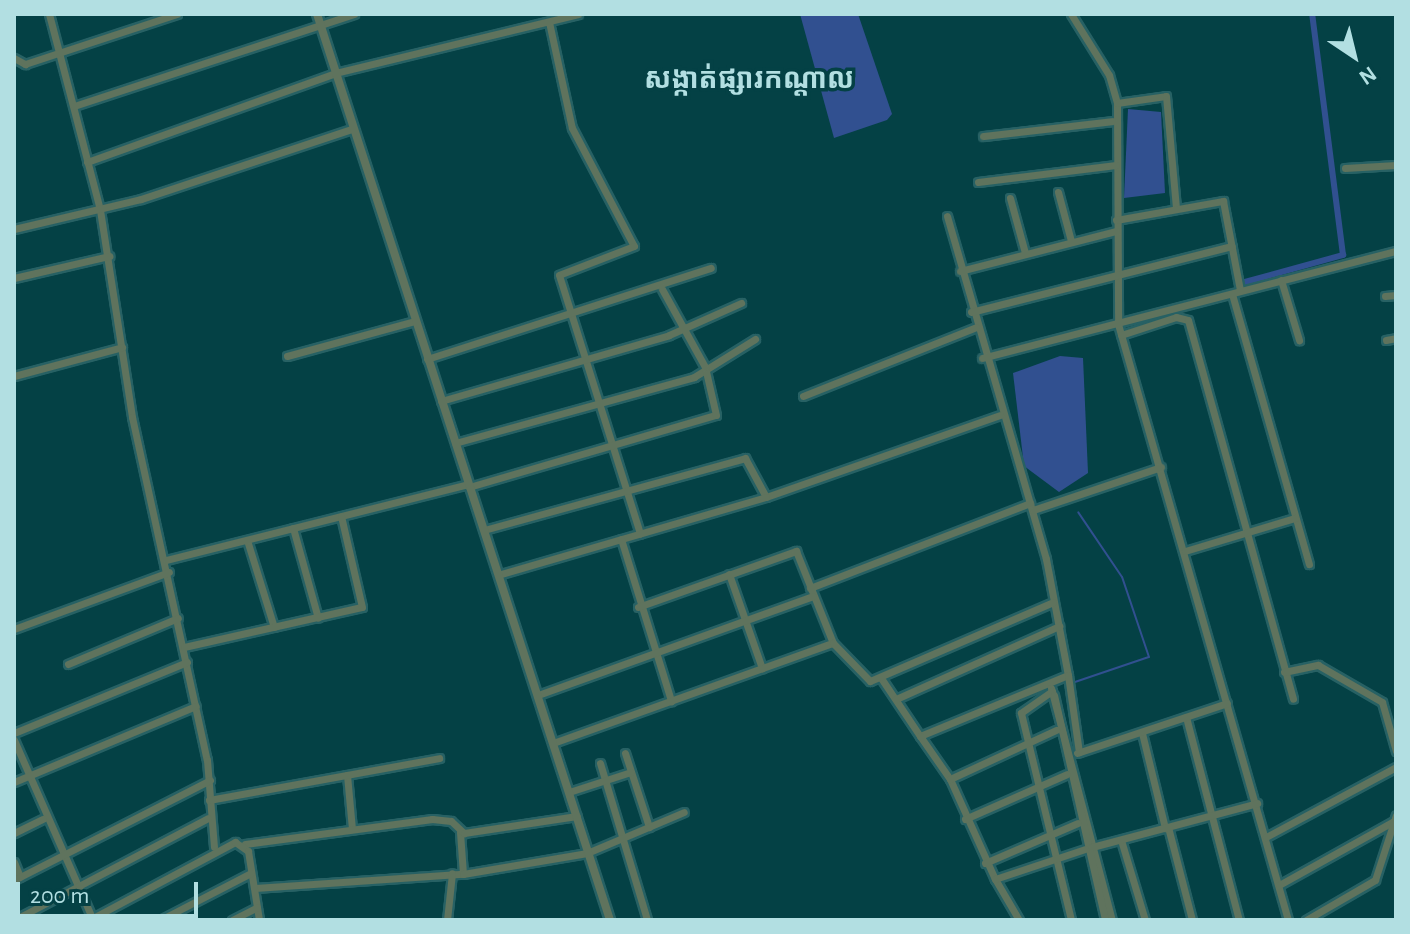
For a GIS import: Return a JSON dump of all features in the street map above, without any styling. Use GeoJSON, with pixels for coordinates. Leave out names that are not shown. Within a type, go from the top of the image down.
{"type":"FeatureCollection","features":[{"type":"Feature","properties":{"kind":"street"},"geometry":{"type":"LineString","coordinates":[[49,14],[100,210],[122,347],[210,780],[208,818],[214,847]]}},
{"type":"Feature","properties":{"kind":"street"},"geometry":{"type":"LineString","coordinates":[[14,58],[20,65],[177,14]]}},
{"type":"Feature","properties":{"kind":"street"},"geometry":{"type":"LineString","coordinates":[[317,14],[610,920]]}},
{"type":"Feature","properties":{"kind":"street"},"geometry":{"type":"LineString","coordinates":[[74,106],[354,14]]}},
{"type":"Feature","properties":{"kind":"street"},"geometry":{"type":"LineString","coordinates":[[87,162],[335,73],[578,14]]}},
{"type":"Feature","properties":{"kind":"street"},"geometry":{"type":"LineString","coordinates":[[1071,14],[1109,75],[1117,103],[1112,121],[1116,165],[1113,278],[1118,324],[1288,920]]}},
{"type":"Feature","properties":{"kind":"street"},"geometry":{"type":"LineString","coordinates":[[549,22],[572,128],[634,246],[559,272],[640,534]]}},
{"type":"Feature","properties":{"kind":"street"},"geometry":{"type":"LineString","coordinates":[[1117,103],[1166,96],[1176,208]]}},
{"type":"Feature","properties":{"kind":"street"},"geometry":{"type":"LineString","coordinates":[[983,136],[1112,121]]}},
{"type":"Feature","properties":{"kind":"street"},"geometry":{"type":"LineString","coordinates":[[14,229],[100,210],[352,129]]}},
{"type":"Feature","properties":{"kind":"street"},"geometry":{"type":"LineString","coordinates":[[978,182],[1116,165]]}},
{"type":"Feature","properties":{"kind":"street"},"geometry":{"type":"LineString","coordinates":[[1345,168],[1396,165]]}},
{"type":"Feature","properties":{"kind":"street"},"geometry":{"type":"LineString","coordinates":[[1058,192],[1071,241]]}},
{"type":"Feature","properties":{"kind":"street"},"geometry":{"type":"LineString","coordinates":[[1010,198],[1025,253]]}},
{"type":"Feature","properties":{"kind":"street"},"geometry":{"type":"LineString","coordinates":[[1116,220],[1223,201],[1232,246],[1236,292],[1309,564]]}},
{"type":"Feature","properties":{"kind":"street"},"geometry":{"type":"LineString","coordinates":[[947,216],[982,358],[1032,507],[1059,626],[1068,675],[1088,848],[1105,920]]}},
{"type":"Feature","properties":{"kind":"street"},"geometry":{"type":"LineString","coordinates":[[960,271],[1116,231]]}},
{"type":"Feature","properties":{"kind":"street"},"geometry":{"type":"LineString","coordinates":[[971,312],[1232,246]]}},
{"type":"Feature","properties":{"kind":"street"},"geometry":{"type":"LineString","coordinates":[[982,358],[1396,251]]}},
{"type":"Feature","properties":{"kind":"street"},"geometry":{"type":"LineString","coordinates":[[14,278],[109,256]]}},
{"type":"Feature","properties":{"kind":"street"},"geometry":{"type":"LineString","coordinates":[[427,359],[662,289],[711,268]]}},
{"type":"Feature","properties":{"kind":"street"},"geometry":{"type":"LineString","coordinates":[[1281,280],[1299,340]]}},
{"type":"Feature","properties":{"kind":"street"},"geometry":{"type":"LineString","coordinates":[[166,560],[469,486],[716,415],[705,367],[662,289]]}},
{"type":"Feature","properties":{"kind":"street"},"geometry":{"type":"LineString","coordinates":[[1385,296],[1396,295]]}},
{"type":"Feature","properties":{"kind":"street"},"geometry":{"type":"LineString","coordinates":[[441,401],[684,330],[741,303]]}},
{"type":"Feature","properties":{"kind":"street"},"geometry":{"type":"LineString","coordinates":[[1121,335],[1188,320],[1243,530],[1293,699]]}},
{"type":"Feature","properties":{"kind":"street"},"geometry":{"type":"LineString","coordinates":[[287,356],[415,321]]}},
{"type":"Feature","properties":{"kind":"street"},"geometry":{"type":"LineString","coordinates":[[803,396],[976,327]]}},
{"type":"Feature","properties":{"kind":"street"},"geometry":{"type":"LineString","coordinates":[[1386,340],[1396,338]]}},
{"type":"Feature","properties":{"kind":"street"},"geometry":{"type":"LineString","coordinates":[[455,443],[694,377],[705,367],[755,339]]}},
{"type":"Feature","properties":{"kind":"street"},"geometry":{"type":"LineString","coordinates":[[14,376],[122,347]]}},
{"type":"Feature","properties":{"kind":"street"},"geometry":{"type":"LineString","coordinates":[[498,575],[766,497],[1000,415]]}},
{"type":"Feature","properties":{"kind":"street"},"geometry":{"type":"LineString","coordinates":[[484,530],[745,458],[766,497]]}},
{"type":"Feature","properties":{"kind":"street"},"geometry":{"type":"LineString","coordinates":[[538,695],[745,621],[811,592],[1032,507],[1161,467]]}},
{"type":"Feature","properties":{"kind":"street"},"geometry":{"type":"LineString","coordinates":[[184,647],[362,607],[341,516]]}},
{"type":"Feature","properties":{"kind":"street"},"geometry":{"type":"LineString","coordinates":[[1185,551],[1243,530],[1295,518]]}},
{"type":"Feature","properties":{"kind":"street"},"geometry":{"type":"LineString","coordinates":[[293,528],[318,618]]}},
{"type":"Feature","properties":{"kind":"street"},"geometry":{"type":"LineString","coordinates":[[621,539],[638,607],[671,701]]}},
{"type":"Feature","properties":{"kind":"street"},"geometry":{"type":"LineString","coordinates":[[247,540],[274,627]]}},
{"type":"Feature","properties":{"kind":"street"},"geometry":{"type":"LineString","coordinates":[[638,607],[796,551],[833,643],[864,681],[881,678],[1053,602]]}},
{"type":"Feature","properties":{"kind":"street"},"geometry":{"type":"LineString","coordinates":[[14,629],[169,572]]}},
{"type":"Feature","properties":{"kind":"street"},"geometry":{"type":"LineString","coordinates":[[729,574],[762,668]]}},
{"type":"Feature","properties":{"kind":"street"},"geometry":{"type":"LineString","coordinates":[[68,664],[178,618]]}},
{"type":"Feature","properties":{"kind":"street"},"geometry":{"type":"LineString","coordinates":[[896,699],[1059,626]]}},
{"type":"Feature","properties":{"kind":"street"},"geometry":{"type":"LineString","coordinates":[[553,743],[833,643]]}},
{"type":"Feature","properties":{"kind":"street"},"geometry":{"type":"LineString","coordinates":[[14,733],[187,662]]}},
{"type":"Feature","properties":{"kind":"street"},"geometry":{"type":"LineString","coordinates":[[1284,672],[1318,665],[1382,702],[1396,751]]}},
{"type":"Feature","properties":{"kind":"street"},"geometry":{"type":"LineString","coordinates":[[1068,675],[1021,713],[1034,789],[1071,920]]}},
{"type":"Feature","properties":{"kind":"street"},"geometry":{"type":"LineString","coordinates":[[881,678],[950,779],[985,863],[1019,920]]}},
{"type":"Feature","properties":{"kind":"street"},"geometry":{"type":"LineString","coordinates":[[1052,690],[1056,730],[1078,823],[1112,920]]}},
{"type":"Feature","properties":{"kind":"street"},"geometry":{"type":"LineString","coordinates":[[920,736],[1052,690]]}},
{"type":"Feature","properties":{"kind":"street"},"geometry":{"type":"LineString","coordinates":[[1052,690],[1075,753]]}},
{"type":"Feature","properties":{"kind":"street"},"geometry":{"type":"LineString","coordinates":[[1075,753],[1227,703]]}},
{"type":"Feature","properties":{"kind":"street"},"geometry":{"type":"LineString","coordinates":[[14,782],[196,706]]}},
{"type":"Feature","properties":{"kind":"street"},"geometry":{"type":"LineString","coordinates":[[1186,717],[1239,920]]}},
{"type":"Feature","properties":{"kind":"street"},"geometry":{"type":"LineString","coordinates":[[950,779],[1026,741],[1056,730]]}},
{"type":"Feature","properties":{"kind":"street"},"geometry":{"type":"LineString","coordinates":[[1142,733],[1192,920]]}},
{"type":"Feature","properties":{"kind":"street"},"geometry":{"type":"LineString","coordinates":[[14,740],[43,819],[92,919],[214,847],[352,829],[446,819],[460,832],[463,874]]}},
{"type":"Feature","properties":{"kind":"street"},"geometry":{"type":"LineString","coordinates":[[625,753],[649,827]]}},
{"type":"Feature","properties":{"kind":"street"},"geometry":{"type":"LineString","coordinates":[[209,800],[439,758]]}},
{"type":"Feature","properties":{"kind":"street"},"geometry":{"type":"LineString","coordinates":[[600,763],[647,920]]}},
{"type":"Feature","properties":{"kind":"street"},"geometry":{"type":"LineString","coordinates":[[1266,837],[1396,766]]}},
{"type":"Feature","properties":{"kind":"street"},"geometry":{"type":"LineString","coordinates":[[569,792],[631,772]]}},
{"type":"Feature","properties":{"kind":"street"},"geometry":{"type":"LineString","coordinates":[[965,819],[1067,774]]}},
{"type":"Feature","properties":{"kind":"street"},"geometry":{"type":"LineString","coordinates":[[347,775],[352,829]]}},
{"type":"Feature","properties":{"kind":"street"},"geometry":{"type":"LineString","coordinates":[[14,862],[17,878],[210,780]]}},
{"type":"Feature","properties":{"kind":"street"},"geometry":{"type":"LineString","coordinates":[[995,879],[1053,858],[1257,803]]}},
{"type":"Feature","properties":{"kind":"street"},"geometry":{"type":"LineString","coordinates":[[255,888],[463,874],[587,853],[684,812]]}},
{"type":"Feature","properties":{"kind":"street"},"geometry":{"type":"LineString","coordinates":[[460,832],[577,816]]}},
{"type":"Feature","properties":{"kind":"street"},"geometry":{"type":"LineString","coordinates":[[14,920],[208,818]]}},
{"type":"Feature","properties":{"kind":"street"},"geometry":{"type":"LineString","coordinates":[[1279,885],[1396,818]]}},
{"type":"Feature","properties":{"kind":"street"},"geometry":{"type":"LineString","coordinates":[[1306,920],[1371,885],[1396,818]]}},
{"type":"Feature","properties":{"kind":"street"},"geometry":{"type":"LineString","coordinates":[[14,833],[43,819]]}},
{"type":"Feature","properties":{"kind":"street"},"geometry":{"type":"LineString","coordinates":[[985,863],[1047,833],[1078,823]]}},
{"type":"Feature","properties":{"kind":"street"},"geometry":{"type":"LineString","coordinates":[[1121,840],[1145,920]]}},
{"type":"Feature","properties":{"kind":"street"},"geometry":{"type":"LineString","coordinates":[[245,844],[259,920]]}},
{"type":"Feature","properties":{"kind":"street"},"geometry":{"type":"LineString","coordinates":[[160,920],[251,873]]}},
{"type":"Feature","properties":{"kind":"street"},"geometry":{"type":"LineString","coordinates":[[447,920],[452,873]]}},
{"type":"Feature","properties":{"kind":"street"},"geometry":{"type":"LineString","coordinates":[[232,920],[257,907]]}},
{"type":"Feature","properties":{"kind":"water"},"geometry":{"type":"Polygon","coordinates":[[[800,14],[858,14],[892,114],[887,120],[834,138],[800,14]]]}},
{"type":"Feature","properties":{"kind":"water"},"geometry":{"type":"Polygon","coordinates":[[[1128,109],[1161,112],[1165,193],[1124,198],[1128,109]]]}},
{"type":"Feature","properties":{"kind":"water"},"geometry":{"type":"Polygon","coordinates":[[[1060,356],[1083,358],[1088,473],[1059,492],[1024,466],[1013,373],[1060,356]]]}},
{"type":"Feature","properties":{"kind":"waterway"},"geometry":{"type":"LineString","coordinates":[[1245,282],[1343,255],[1312,14]]}},
{"type":"Feature","properties":{"kind":"waterway"},"geometry":{"type":"LineString","coordinates":[[1072,683],[1149,657],[1122,577],[1078,512]]}},
{"type":"Feature","properties":{"kind":"district","name":"សង្កាត់ផ្សារកណ្ដាល"},"geometry":{"type":"Point","coordinates":[749,80]}}]}
